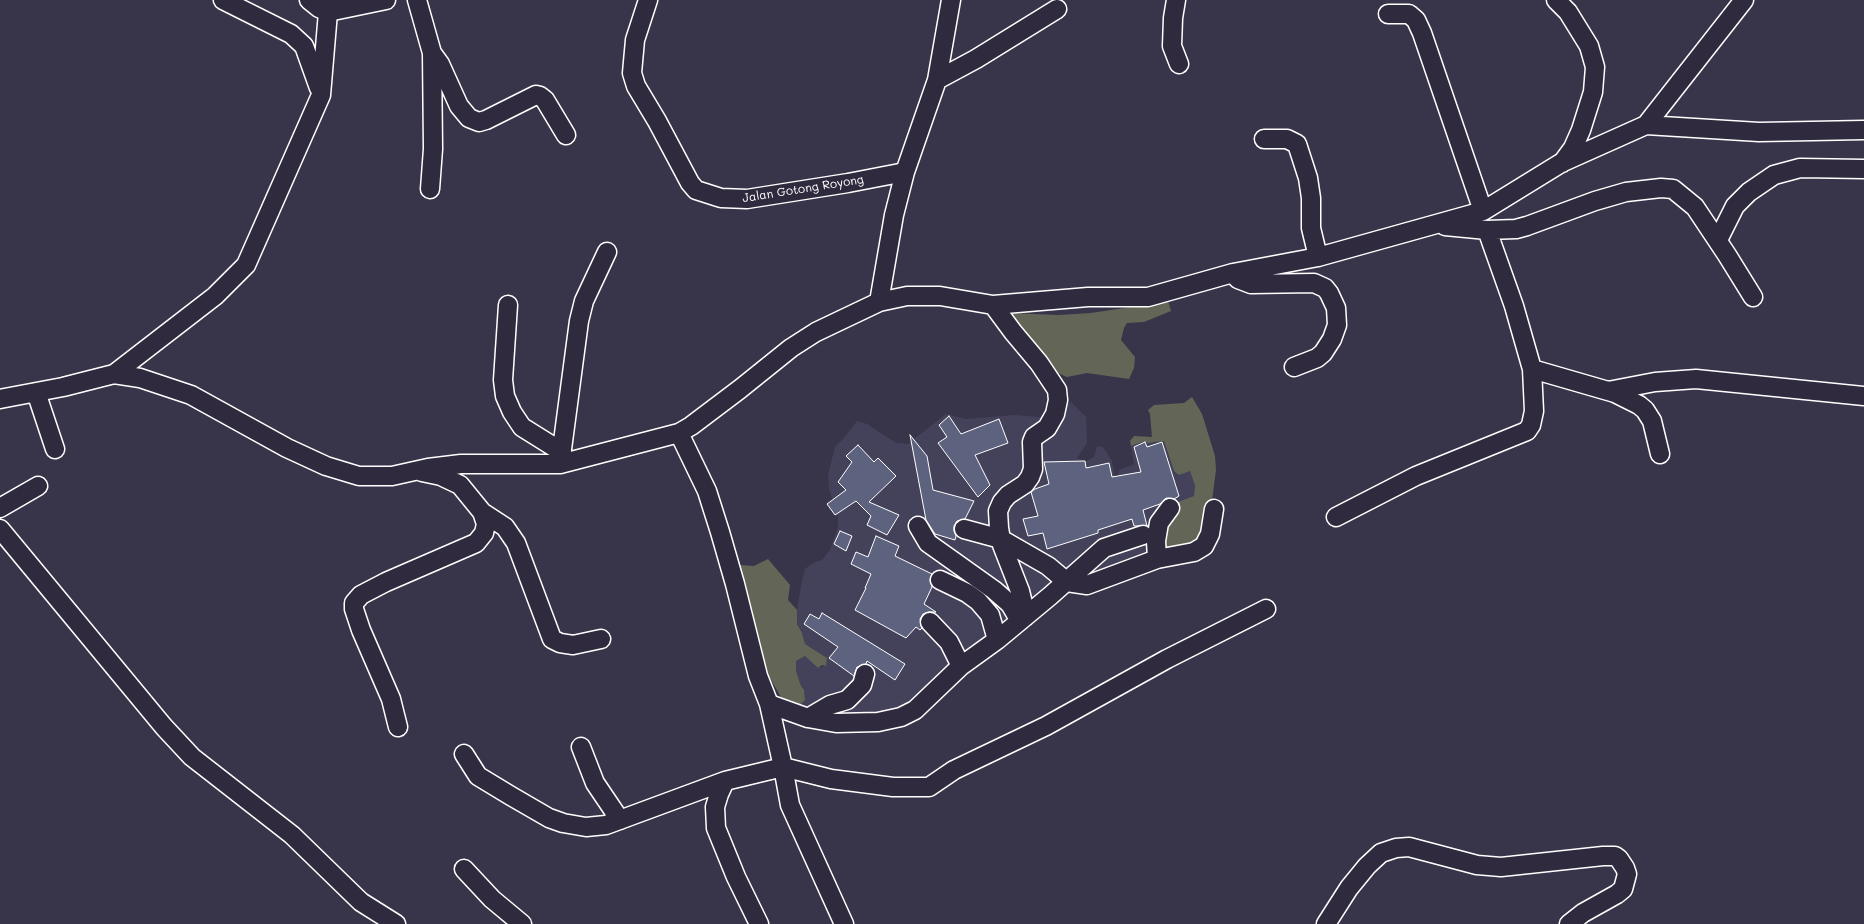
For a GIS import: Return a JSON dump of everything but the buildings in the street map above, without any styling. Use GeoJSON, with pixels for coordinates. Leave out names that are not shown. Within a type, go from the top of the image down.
{"type":"FeatureCollection","features":[{"type":"Feature","properties":{"kind":"street"},"geometry":{"type":"LineString","coordinates":[[223,0],[291,34],[304,46],[321,95]]}},
{"type":"Feature","properties":{"kind":"street"},"geometry":{"type":"LineString","coordinates":[[309,0],[319,8],[386,0]]}},
{"type":"Feature","properties":{"kind":"street"},"geometry":{"type":"LineString","coordinates":[[417,0],[432,53],[433,149],[430,189]]}},
{"type":"Feature","properties":{"kind":"street","name":"Jalan Gotong Royong"},"geometry":{"type":"LineString","coordinates":[[648,0],[635,40],[632,73],[636,86],[657,121],[690,183],[696,190],[721,198],[748,199],[905,172]]}},
{"type":"Feature","properties":{"kind":"street"},"geometry":{"type":"LineString","coordinates":[[879,302],[894,215],[905,172],[937,80],[951,0]]}},
{"type":"Feature","properties":{"kind":"street"},"geometry":{"type":"LineString","coordinates":[[1176,0],[1173,18],[1172,46],[1179,64]]}},
{"type":"Feature","properties":{"kind":"street"},"geometry":{"type":"LineString","coordinates":[[1556,0],[1568,12],[1589,46],[1595,67],[1593,92],[1581,130],[1573,148],[1561,163]]}},
{"type":"Feature","properties":{"kind":"street"},"geometry":{"type":"LineString","coordinates":[[1646,125],[1744,0]]}},
{"type":"Feature","properties":{"kind":"street"},"geometry":{"type":"LineString","coordinates":[[114,374],[215,296],[246,265],[321,95],[331,6]]}},
{"type":"Feature","properties":{"kind":"street"},"geometry":{"type":"LineString","coordinates":[[937,80],[976,59],[1057,9]]}},
{"type":"Feature","properties":{"kind":"street"},"geometry":{"type":"LineString","coordinates":[[1388,14],[1409,14],[1416,20],[1419,26],[1483,211]]}},
{"type":"Feature","properties":{"kind":"street"},"geometry":{"type":"LineString","coordinates":[[432,53],[440,64],[459,106],[469,118],[479,122],[486,120],[536,95],[545,100],[566,135]]}},
{"type":"Feature","properties":{"kind":"street"},"geometry":{"type":"LineString","coordinates":[[0,399],[63,387],[114,374],[140,378],[191,395],[287,448],[326,466],[359,476],[392,476],[418,470],[461,464],[561,458],[679,433],[691,426],[740,389],[791,348],[816,332],[879,302],[907,296],[940,296],[993,305],[1088,297],[1148,297],[1232,273],[1318,257],[1483,211],[1561,163],[1646,125],[1760,132],[1864,130]]}},
{"type":"Feature","properties":{"kind":"street"},"geometry":{"type":"LineString","coordinates":[[1264,139],[1287,139],[1297,144],[1308,178],[1311,198],[1312,228],[1318,257]]}},
{"type":"Feature","properties":{"kind":"street"},"geometry":{"type":"LineString","coordinates":[[1718,240],[1735,206],[1749,192],[1774,174],[1800,168],[1864,168]]}},
{"type":"Feature","properties":{"kind":"street"},"geometry":{"type":"LineString","coordinates":[[1436,225],[1487,230],[1510,229],[1527,226],[1618,194],[1661,188],[1673,189],[1695,207],[1718,240],[1753,297]]}},
{"type":"Feature","properties":{"kind":"street"},"geometry":{"type":"LineString","coordinates":[[1336,517],[1416,476],[1527,431],[1531,425],[1534,411],[1532,369],[1514,306],[1487,230]]}},
{"type":"Feature","properties":{"kind":"street"},"geometry":{"type":"LineString","coordinates":[[561,458],[579,321],[584,301],[607,252]]}},
{"type":"Feature","properties":{"kind":"street"},"geometry":{"type":"LineString","coordinates":[[1232,273],[1238,279],[1251,284],[1314,283],[1325,288],[1329,293],[1336,308],[1337,325],[1332,339],[1323,353],[1317,358],[1294,367]]}},
{"type":"Feature","properties":{"kind":"street"},"geometry":{"type":"LineString","coordinates":[[508,305],[503,380],[505,396],[512,412],[522,427],[561,458]]}},
{"type":"Feature","properties":{"kind":"street"},"geometry":{"type":"LineString","coordinates":[[993,305],[1039,363],[1056,390],[1058,400],[1055,414],[1048,428],[1034,437],[1032,442],[1033,469],[1030,478],[1025,484],[1008,495],[1002,502],[998,512],[998,528],[1001,539],[1020,591],[1022,619]]}},
{"type":"Feature","properties":{"kind":"street"},"geometry":{"type":"LineString","coordinates":[[1532,369],[1627,398],[1645,410],[1652,421],[1660,454]]}},
{"type":"Feature","properties":{"kind":"street"},"geometry":{"type":"LineString","coordinates":[[1608,391],[1655,382],[1696,379],[1864,396]]}},
{"type":"Feature","properties":{"kind":"street"},"geometry":{"type":"LineString","coordinates":[[36,392],[56,449]]}},
{"type":"Feature","properties":{"kind":"street"},"geometry":{"type":"LineString","coordinates":[[679,433],[709,498],[735,584],[758,676],[769,704],[790,805],[844,924]]}},
{"type":"Feature","properties":{"kind":"street"},"geometry":{"type":"LineString","coordinates":[[418,470],[441,476],[460,485],[482,512],[505,527],[516,543],[552,639],[560,643],[573,645],[601,639]]}},
{"type":"Feature","properties":{"kind":"street"},"geometry":{"type":"LineString","coordinates":[[0,508],[38,486]]}},
{"type":"Feature","properties":{"kind":"street"},"geometry":{"type":"LineString","coordinates":[[1157,559],[1156,541],[1159,523],[1170,508]]}},
{"type":"Feature","properties":{"kind":"street"},"geometry":{"type":"LineString","coordinates":[[964,529],[1001,539],[1048,566],[1067,582],[1087,586],[1157,559],[1194,552],[1204,546],[1210,534],[1214,509]]}},
{"type":"Feature","properties":{"kind":"street"},"geometry":{"type":"LineString","coordinates":[[398,727],[391,698],[361,630],[354,609],[354,603],[361,595],[386,582],[476,543],[484,533],[486,524],[482,512]]}},
{"type":"Feature","properties":{"kind":"street"},"geometry":{"type":"LineString","coordinates":[[918,526],[928,543],[994,590],[1010,604],[1022,619]]}},
{"type":"Feature","properties":{"kind":"street"},"geometry":{"type":"LineString","coordinates":[[0,529],[164,727],[192,757],[292,835],[361,902],[396,924]]}},
{"type":"Feature","properties":{"kind":"street"},"geometry":{"type":"LineString","coordinates":[[769,704],[808,718],[836,723],[878,722],[901,717],[916,710],[962,666],[997,640],[1067,582],[1104,548],[1143,535]]}},
{"type":"Feature","properties":{"kind":"street"},"geometry":{"type":"LineString","coordinates":[[940,580],[967,593],[978,601],[990,615],[997,640]]}},
{"type":"Feature","properties":{"kind":"street"},"geometry":{"type":"LineString","coordinates":[[464,754],[478,776],[549,818],[563,824],[586,827],[620,820],[725,781],[783,767],[831,779],[894,787],[929,787],[954,770],[1046,726],[1167,659],[1266,609]]}},
{"type":"Feature","properties":{"kind":"street"},"geometry":{"type":"LineString","coordinates":[[930,622],[949,642],[962,666]]}},
{"type":"Feature","properties":{"kind":"street"},"geometry":{"type":"LineString","coordinates":[[808,718],[830,706],[847,700],[862,685],[865,674]]}},
{"type":"Feature","properties":{"kind":"street"},"geometry":{"type":"LineString","coordinates":[[581,747],[595,783],[620,820]]}},
{"type":"Feature","properties":{"kind":"street"},"geometry":{"type":"LineString","coordinates":[[725,781],[715,807],[716,828],[736,878],[760,924]]}},
{"type":"Feature","properties":{"kind":"street"},"geometry":{"type":"LineString","coordinates":[[1326,924],[1349,888],[1367,866],[1382,853],[1396,848],[1409,848],[1477,865],[1501,867],[1615,856],[1625,868],[1627,874],[1623,889],[1617,894],[1583,913],[1569,924]]}},
{"type":"Feature","properties":{"kind":"street"},"geometry":{"type":"LineString","coordinates":[[464,869],[492,899],[522,924]]}},
{"type":"Feature","properties":{"kind":"shaded area"},"geometry":{"type":"Polygon","coordinates":[[[1071,402],[1086,417],[1087,443],[1077,458],[1086,461],[1094,457],[1097,446],[1103,447],[1112,461],[1115,478],[1119,477],[1119,470],[1134,464],[1131,446],[1145,441],[1154,443],[1164,441],[1174,471],[1190,471],[1195,486],[1194,497],[1173,504],[1160,547],[1097,580],[1073,572],[896,714],[833,716],[798,707],[805,700],[804,690],[801,686],[796,671],[796,661],[805,656],[818,668],[826,666],[827,658],[805,644],[802,633],[797,624],[797,610],[802,581],[805,569],[813,563],[822,560],[830,550],[838,527],[838,518],[829,489],[828,475],[835,447],[857,421],[867,424],[896,443],[908,444],[946,414],[966,419],[1015,415],[1048,418],[1071,402]]]}},
{"type":"Feature","properties":{"kind":"green space"},"geometry":{"type":"Polygon","coordinates":[[[1167,297],[1171,311],[1144,322],[1127,323],[1124,328],[1121,340],[1135,357],[1134,368],[1129,379],[1087,373],[1067,377],[1051,370],[1004,313],[1059,315],[1091,313],[1144,305],[1167,297]]]}},
{"type":"Feature","properties":{"kind":"green space"},"geometry":{"type":"Polygon","coordinates":[[[1192,397],[1202,414],[1215,456],[1216,470],[1210,516],[1197,548],[1160,552],[1173,504],[1194,496],[1195,486],[1190,471],[1179,475],[1174,471],[1164,441],[1148,443],[1145,441],[1131,446],[1130,441],[1134,436],[1152,437],[1150,414],[1148,410],[1154,405],[1184,403],[1192,397]]]}},
{"type":"Feature","properties":{"kind":"green space"},"geometry":{"type":"Polygon","coordinates":[[[768,559],[790,585],[788,600],[797,610],[797,624],[802,633],[805,644],[827,658],[826,666],[822,665],[818,668],[805,656],[796,661],[796,671],[801,686],[804,690],[805,700],[798,707],[794,707],[781,697],[763,666],[739,565],[754,566],[768,559]]]}}]}
